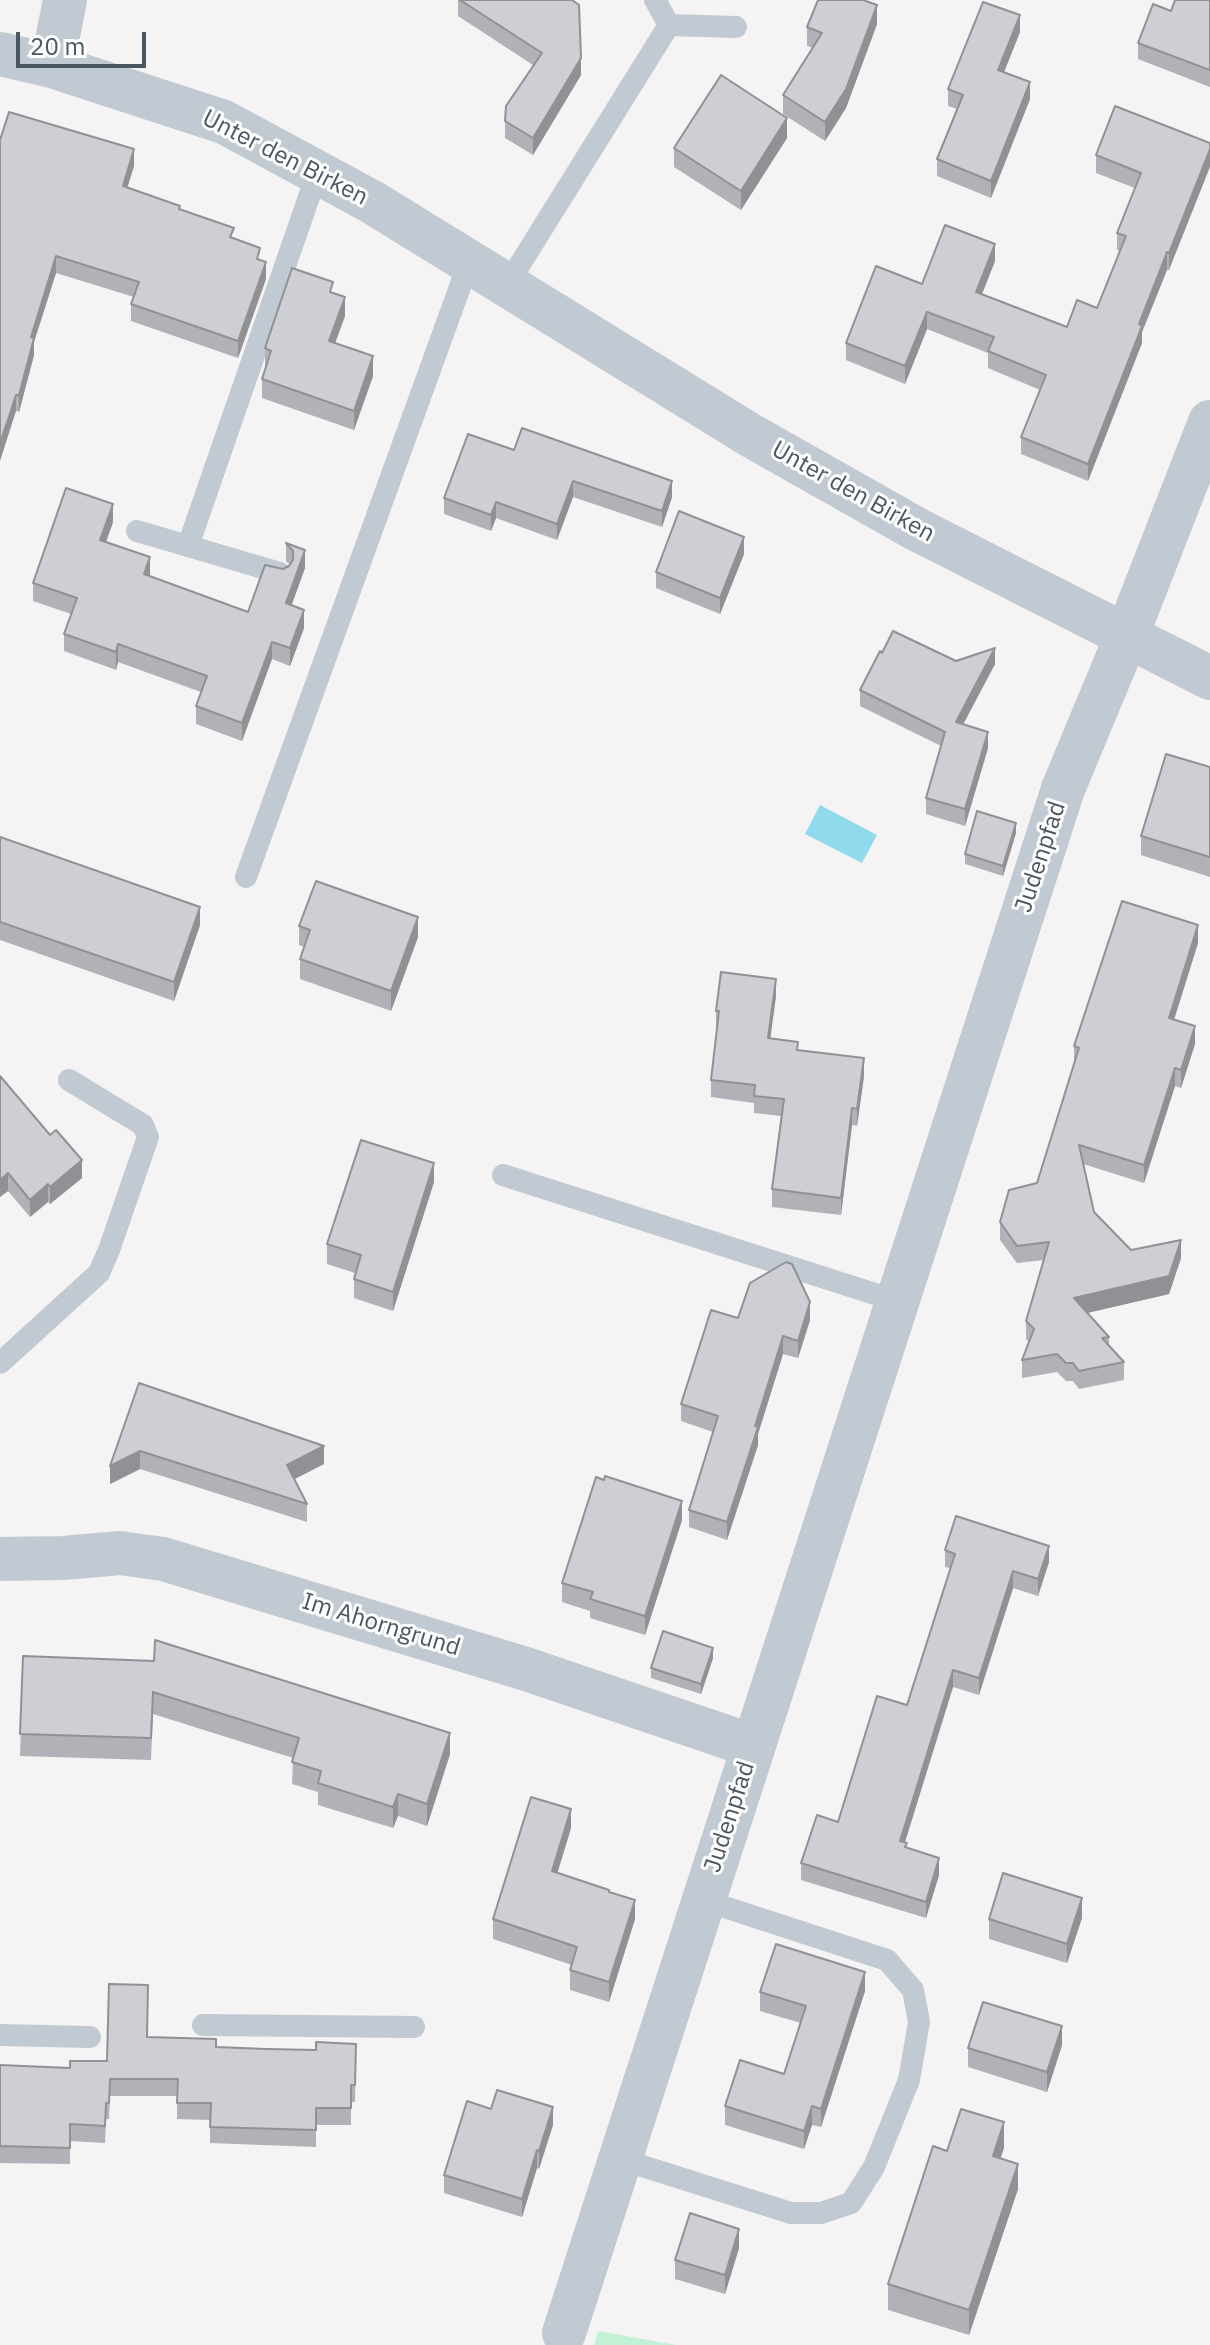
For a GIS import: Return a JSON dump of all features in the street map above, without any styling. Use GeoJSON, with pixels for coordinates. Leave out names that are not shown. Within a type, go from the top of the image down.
{"type":"FeatureCollection","features":[{"type":"Feature","properties":{"kind":"street"},"geometry":{"type":"LineString","coordinates":[[52,66],[65,0]]}},
{"type":"Feature","properties":{"kind":"street","name":"Unter den Birken"},"geometry":{"type":"LineString","coordinates":[[0,54],[52,66],[224,122],[318,171],[750,435],[905,523],[1210,678]]}},
{"type":"Feature","properties":{"kind":"street","name":"Judenpfad"},"geometry":{"type":"LineString","coordinates":[[564,2333],[1063,789],[1210,422]]}},
{"type":"Feature","properties":{"kind":"street","name":"Im Ahorngrund"},"geometry":{"type":"LineString","coordinates":[[0,1559],[120,1553],[163,1559],[526,1669],[753,1746]]}},
{"type":"Feature","properties":{"kind":"lane"},"geometry":{"type":"LineString","coordinates":[[655,0],[669,25]]}},
{"type":"Feature","properties":{"kind":"lane"},"geometry":{"type":"LineString","coordinates":[[669,25],[736,27]]}},
{"type":"Feature","properties":{"kind":"lane"},"geometry":{"type":"LineString","coordinates":[[507,285],[669,25]]}},
{"type":"Feature","properties":{"kind":"lane"},"geometry":{"type":"LineString","coordinates":[[188,546],[318,171]]}},
{"type":"Feature","properties":{"kind":"lane"},"geometry":{"type":"LineString","coordinates":[[246,877],[469,262]]}},
{"type":"Feature","properties":{"kind":"lane"},"geometry":{"type":"LineString","coordinates":[[137,531],[280,573]]}},
{"type":"Feature","properties":{"kind":"lane"},"geometry":{"type":"LineString","coordinates":[[0,1363],[99,1273],[148,1137],[143,1125],[69,1080]]}},
{"type":"Feature","properties":{"kind":"lane"},"geometry":{"type":"LineString","coordinates":[[503,1175],[897,1301]]}},
{"type":"Feature","properties":{"kind":"lane"},"geometry":{"type":"LineString","coordinates":[[620,2159],[791,2213],[821,2213],[851,2203],[874,2167],[909,2080],[919,2022],[913,1990],[887,1960],[703,1900]]}},
{"type":"Feature","properties":{"kind":"lane"},"geometry":{"type":"LineString","coordinates":[[203,2025],[414,2027]]}},
{"type":"Feature","properties":{"kind":"lane"},"geometry":{"type":"LineString","coordinates":[[0,2035],[90,2037]]}},
{"type":"Feature","properties":{"kind":"green space"},"geometry":{"type":"Polygon","coordinates":[[[598,2331],[676,2345],[594,2345],[598,2331]]]}},
{"type":"Feature","properties":{"kind":"water"},"geometry":{"type":"Polygon","coordinates":[[[820,805],[877,835],[862,863],[805,834],[820,805]]]}},
{"type":"Feature","properties":{"kind":"building"},"geometry":{"type":"Polygon","coordinates":[[[460,0],[572,0],[579,5],[581,58],[533,138],[505,121],[506,106],[542,53],[460,0]]]}},
{"type":"Feature","properties":{"kind":"building"},"geometry":{"type":"Polygon","coordinates":[[[818,0],[863,0],[877,5],[846,89],[825,122],[783,95],[822,33],[807,27],[818,0]]]}},
{"type":"Feature","properties":{"kind":"building"},"geometry":{"type":"Polygon","coordinates":[[[1175,0],[1210,0],[1210,70],[1138,43],[1153,4],[1171,11],[1175,0]]]}},
{"type":"Feature","properties":{"kind":"building"},"geometry":{"type":"Polygon","coordinates":[[[983,2],[1020,15],[998,70],[1030,82],[991,181],[937,159],[963,95],[948,89],[983,2]]]}},
{"type":"Feature","properties":{"kind":"building"},"geometry":{"type":"Polygon","coordinates":[[[721,75],[787,118],[741,191],[674,148],[721,75]]]}},
{"type":"Feature","properties":{"kind":"building"},"geometry":{"type":"Polygon","coordinates":[[[1115,106],[1210,143],[1210,149],[1139,324],[1142,326],[1088,464],[1021,437],[1046,375],[988,351],[994,337],[927,312],[905,366],[846,343],[876,266],[922,284],[945,225],[995,244],[976,292],[1067,327],[1077,300],[1097,308],[1126,236],[1117,233],[1141,173],[1096,155],[1115,106]]]}},
{"type":"Feature","properties":{"kind":"building"},"geometry":{"type":"Polygon","coordinates":[[[9,112],[134,149],[123,186],[234,228],[230,237],[260,248],[257,259],[266,262],[238,341],[131,304],[139,282],[56,256],[31,337],[34,338],[19,395],[16,395],[0,444],[0,140],[9,112]]]}},
{"type":"Feature","properties":{"kind":"building"},"geometry":{"type":"Polygon","coordinates":[[[292,268],[333,282],[330,292],[345,297],[329,341],[373,356],[354,411],[262,379],[271,351],[265,348],[292,268]]]}},
{"type":"Feature","properties":{"kind":"building"},"geometry":{"type":"Polygon","coordinates":[[[522,428],[672,481],[662,511],[573,481],[557,524],[496,502],[491,515],[444,498],[468,434],[514,450],[522,428]]]}},
{"type":"Feature","properties":{"kind":"building"},"geometry":{"type":"Polygon","coordinates":[[[66,488],[113,504],[100,540],[150,557],[144,574],[248,612],[265,565],[283,569],[289,566],[293,551],[286,543],[305,550],[286,603],[304,610],[290,648],[272,642],[242,723],[196,706],[207,676],[118,644],[116,652],[64,634],[77,598],[33,583],[66,488]]]}},
{"type":"Feature","properties":{"kind":"building"},"geometry":{"type":"Polygon","coordinates":[[[679,511],[744,537],[720,598],[656,572],[679,511]]]}},
{"type":"Feature","properties":{"kind":"building"},"geometry":{"type":"Polygon","coordinates":[[[893,631],[956,661],[995,648],[956,722],[988,732],[965,809],[926,798],[945,732],[860,690],[893,631]]]}},
{"type":"Feature","properties":{"kind":"building"},"geometry":{"type":"Polygon","coordinates":[[[1166,754],[1210,767],[1210,857],[1141,836],[1166,754]]]}},
{"type":"Feature","properties":{"kind":"building"},"geometry":{"type":"Polygon","coordinates":[[[977,811],[1016,823],[1003,866],[965,854],[977,811]]]}},
{"type":"Feature","properties":{"kind":"building"},"geometry":{"type":"Polygon","coordinates":[[[0,837],[200,907],[174,982],[0,922],[0,837]]]}},
{"type":"Feature","properties":{"kind":"building"},"geometry":{"type":"Polygon","coordinates":[[[316,881],[418,917],[391,991],[300,959],[310,930],[299,926],[316,881]]]}},
{"type":"Feature","properties":{"kind":"building"},"geometry":{"type":"Polygon","coordinates":[[[1122,901],[1198,925],[1169,1018],[1195,1026],[1181,1070],[1175,1068],[1144,1165],[1079,1145],[1094,1212],[1131,1250],[1181,1240],[1169,1276],[1074,1298],[1109,1337],[1102,1338],[1124,1362],[1079,1371],[1073,1363],[1066,1363],[1057,1354],[1022,1360],[1034,1329],[1026,1321],[1049,1242],[1017,1246],[1000,1222],[1009,1190],[1037,1183],[1079,1048],[1074,1046],[1122,901]]]}},
{"type":"Feature","properties":{"kind":"building"},"geometry":{"type":"Polygon","coordinates":[[[721,972],[776,979],[768,1038],[798,1042],[797,1050],[864,1058],[857,1109],[852,1108],[841,1198],[772,1189],[784,1099],[754,1096],[755,1085],[711,1080],[721,972]]]}},
{"type":"Feature","properties":{"kind":"building"},"geometry":{"type":"Polygon","coordinates":[[[0,1076],[50,1135],[56,1130],[82,1160],[30,1200],[8,1173],[0,1180],[0,1076]]]}},
{"type":"Feature","properties":{"kind":"building"},"geometry":{"type":"Polygon","coordinates":[[[361,1140],[434,1163],[393,1292],[354,1279],[361,1255],[327,1244],[361,1140]]]}},
{"type":"Feature","properties":{"kind":"building"},"geometry":{"type":"Polygon","coordinates":[[[786,1262],[792,1264],[810,1302],[798,1341],[783,1336],[727,1522],[689,1510],[718,1416],[681,1404],[711,1310],[738,1318],[750,1283],[786,1262]]]}},
{"type":"Feature","properties":{"kind":"building"},"geometry":{"type":"Polygon","coordinates":[[[139,1383],[324,1446],[287,1465],[307,1504],[140,1451],[110,1466],[139,1383]]]}},
{"type":"Feature","properties":{"kind":"building"},"geometry":{"type":"Polygon","coordinates":[[[605,1476],[682,1501],[645,1616],[590,1599],[593,1592],[562,1583],[596,1477],[604,1480],[605,1476]]]}},
{"type":"Feature","properties":{"kind":"building"},"geometry":{"type":"Polygon","coordinates":[[[956,1516],[1049,1546],[1038,1579],[1013,1571],[979,1678],[953,1670],[900,1841],[907,1843],[905,1847],[939,1858],[926,1902],[801,1863],[817,1815],[838,1822],[877,1696],[907,1705],[955,1554],[945,1550],[956,1516]]]}},
{"type":"Feature","properties":{"kind":"building"},"geometry":{"type":"Polygon","coordinates":[[[663,1631],[713,1648],[701,1684],[651,1668],[663,1631]]]}},
{"type":"Feature","properties":{"kind":"building"},"geometry":{"type":"Polygon","coordinates":[[[155,1640],[450,1733],[427,1804],[398,1794],[393,1807],[318,1783],[321,1771],[292,1762],[299,1738],[153,1692],[151,1738],[20,1734],[23,1656],[154,1661],[155,1640]]]}},
{"type":"Feature","properties":{"kind":"building"},"geometry":{"type":"Polygon","coordinates":[[[531,1797],[571,1809],[552,1871],[635,1900],[609,1982],[570,1970],[577,1947],[493,1919],[531,1797]]]}},
{"type":"Feature","properties":{"kind":"building"},"geometry":{"type":"Polygon","coordinates":[[[1003,1873],[1082,1898],[1067,1944],[989,1919],[1003,1873]]]}},
{"type":"Feature","properties":{"kind":"building"},"geometry":{"type":"Polygon","coordinates":[[[776,1944],[865,1972],[821,2109],[812,2106],[804,2131],[725,2106],[740,2060],[784,2074],[806,2006],[760,1992],[776,1944]]]}},
{"type":"Feature","properties":{"kind":"building"},"geometry":{"type":"Polygon","coordinates":[[[109,1984],[148,1985],[147,2037],[216,2039],[216,2047],[266,2049],[316,2050],[316,2042],[356,2044],[351,2108],[316,2108],[316,2130],[210,2127],[211,2103],[177,2103],[178,2079],[110,2079],[105,2126],[70,2124],[70,2148],[0,2146],[0,2065],[70,2068],[70,2061],[107,2061],[109,1984]]]}},
{"type":"Feature","properties":{"kind":"building"},"geometry":{"type":"Polygon","coordinates":[[[983,2002],[1062,2026],[1047,2072],[968,2048],[983,2002]]]}},
{"type":"Feature","properties":{"kind":"building"},"geometry":{"type":"Polygon","coordinates":[[[497,2090],[553,2107],[522,2199],[444,2175],[467,2101],[491,2109],[497,2090]]]}},
{"type":"Feature","properties":{"kind":"building"},"geometry":{"type":"Polygon","coordinates":[[[961,2109],[1004,2122],[993,2156],[1018,2164],[969,2310],[888,2284],[933,2146],[947,2151],[961,2109]]]}},
{"type":"Feature","properties":{"kind":"building"},"geometry":{"type":"Polygon","coordinates":[[[690,2213],[739,2229],[725,2275],[675,2260],[690,2213]]]}}]}
